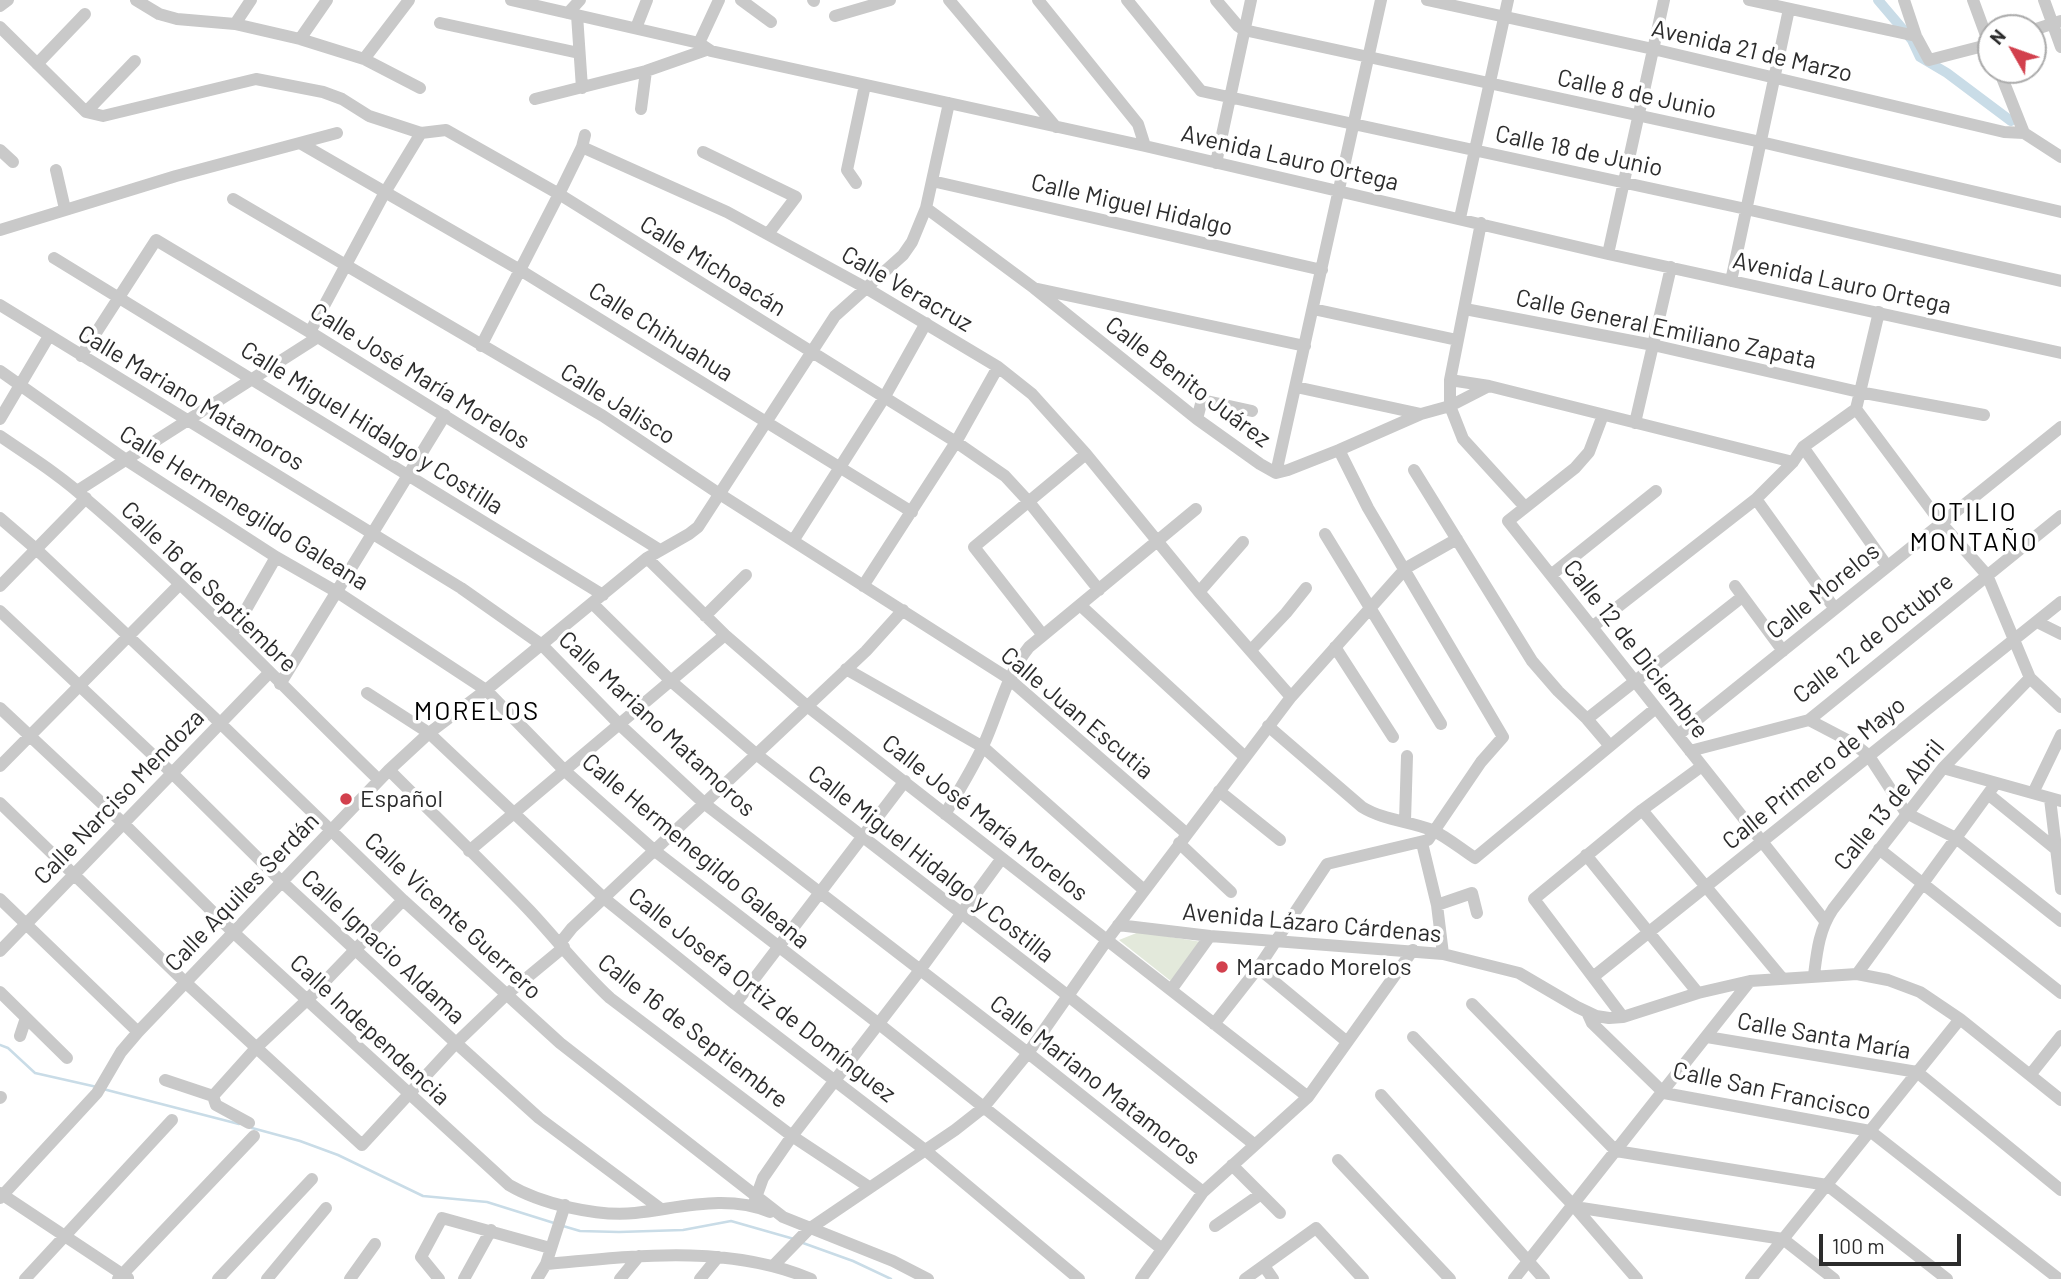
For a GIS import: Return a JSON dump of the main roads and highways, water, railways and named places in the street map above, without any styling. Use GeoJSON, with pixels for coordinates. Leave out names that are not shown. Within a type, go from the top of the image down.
{"type":"FeatureCollection","features":[{"type":"Feature","properties":{"kind":"waterway"},"geometry":{"type":"LineString","coordinates":[[1878,0],[1912,40],[1920,57],[1947,73],[2011,121]]}},
{"type":"Feature","properties":{"kind":"waterway"},"geometry":{"type":"LineString","coordinates":[[0,1045],[8,1048],[35,1073],[97,1087]]}},
{"type":"Feature","properties":{"kind":"waterway"},"geometry":{"type":"LineString","coordinates":[[103,1089],[239,1124]]}},
{"type":"Feature","properties":{"kind":"waterway"},"geometry":{"type":"LineString","coordinates":[[252,1128],[338,1155],[423,1196],[487,1202],[554,1223]]}},
{"type":"Feature","properties":{"kind":"waterway"},"geometry":{"type":"LineString","coordinates":[[563,1226],[580,1231],[619,1232],[683,1230],[731,1221],[794,1239]]}},
{"type":"Feature","properties":{"kind":"waterway"},"geometry":{"type":"LineString","coordinates":[[803,1243],[853,1261],[891,1279]]}},
{"type":"Feature","properties":{"kind":"place","name":"Español"},"geometry":{"type":"Point","coordinates":[346,799]}},
{"type":"Feature","properties":{"kind":"place","name":"Marcado Morelos"},"geometry":{"type":"Point","coordinates":[1222,967]}},
{"type":"Feature","properties":{"kind":"district","name":"OTILIO MONTAÑO"},"geometry":{"type":"Point","coordinates":[1974,527]}},
{"type":"Feature","properties":{"kind":"district","name":"MORELOS"},"geometry":{"type":"Point","coordinates":[477,711]}}]}
